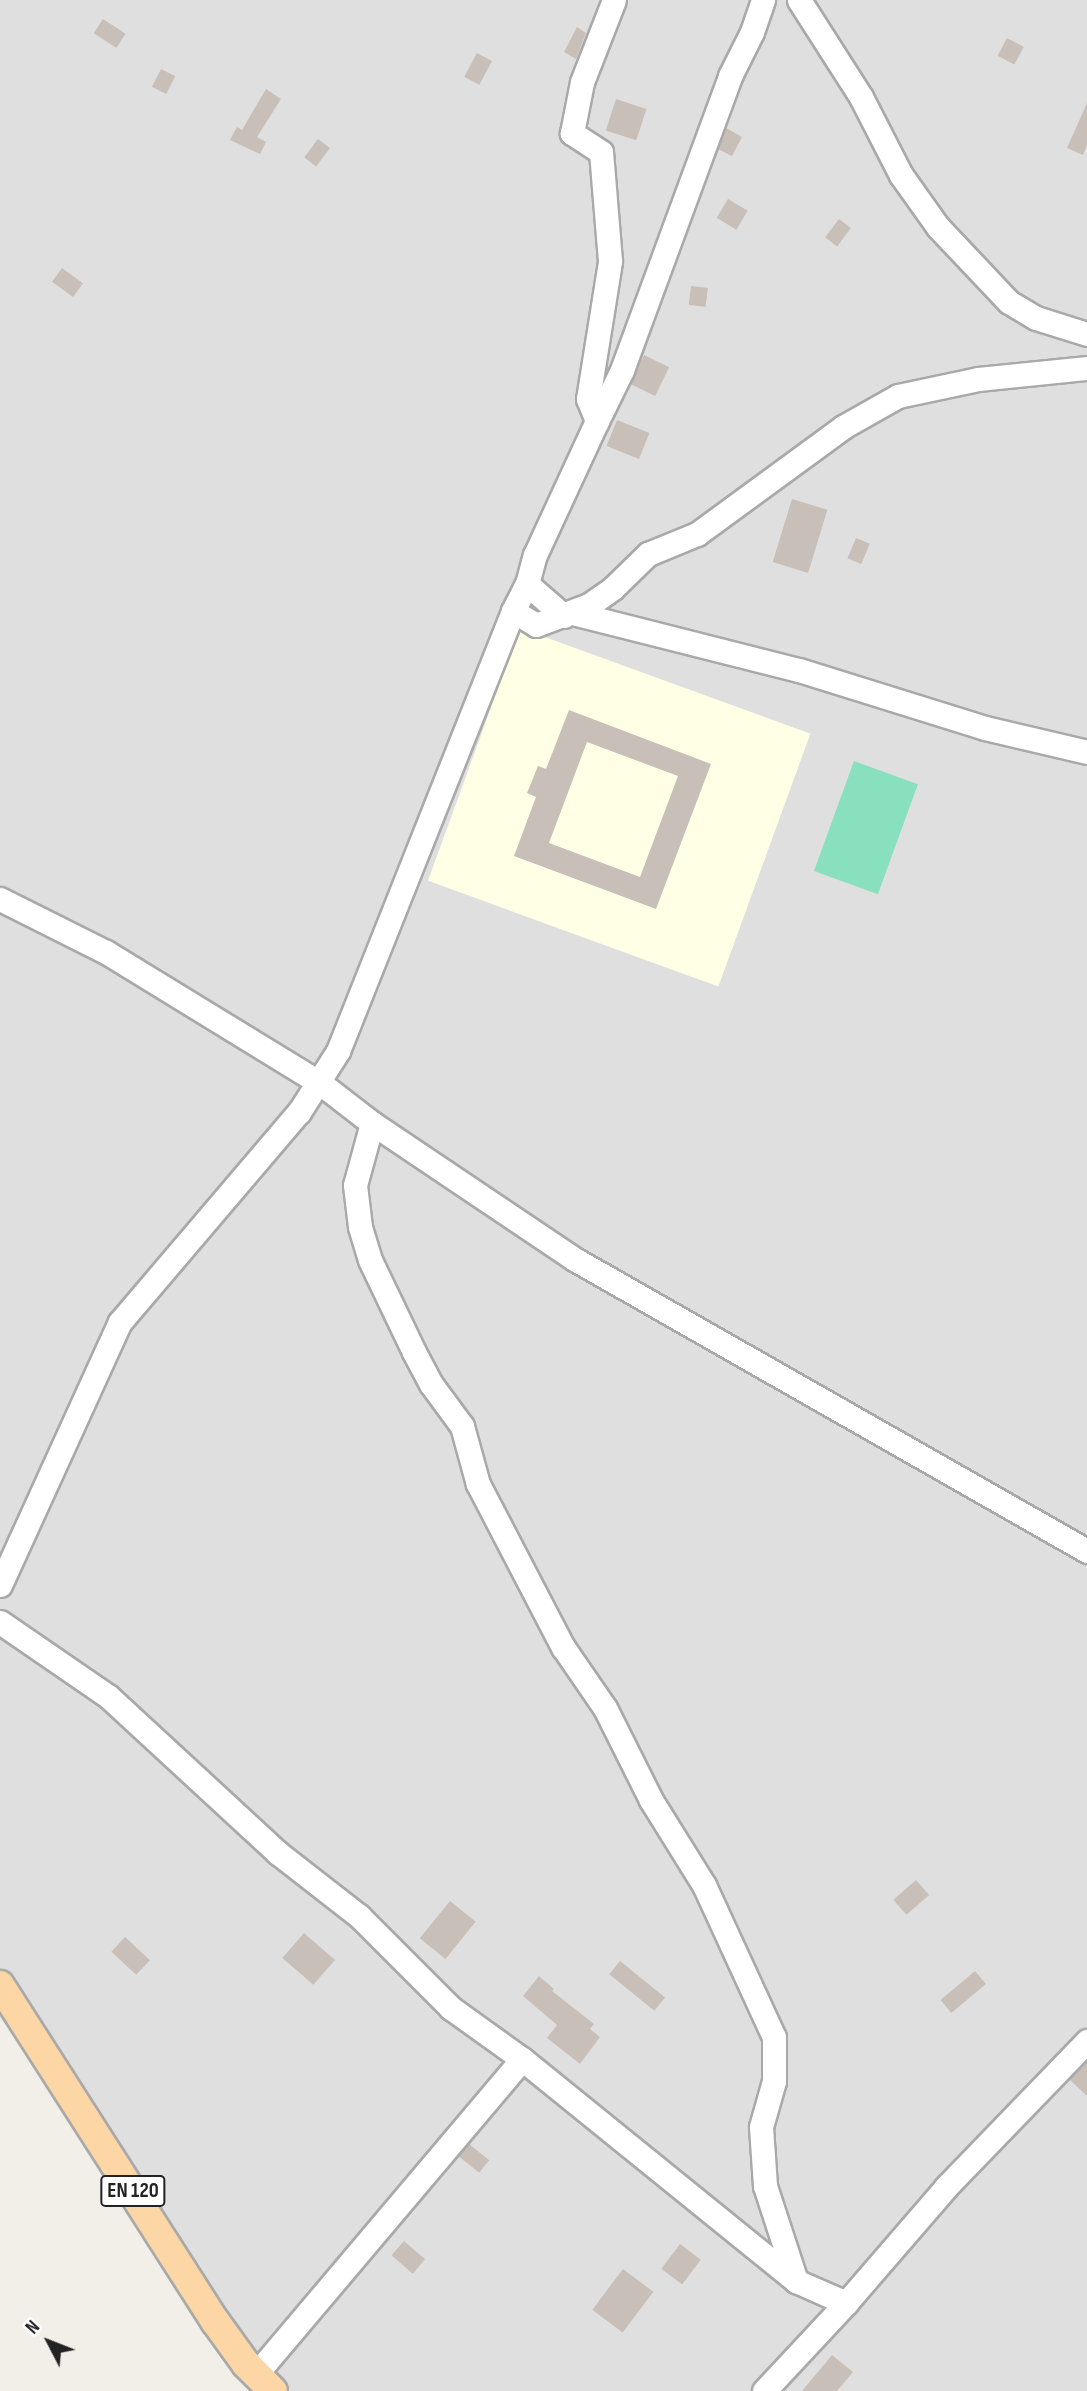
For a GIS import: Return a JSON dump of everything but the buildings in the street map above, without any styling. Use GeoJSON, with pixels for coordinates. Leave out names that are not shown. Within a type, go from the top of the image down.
{"type":"FeatureCollection","features":[{"type":"Feature","properties":{"kind":"main road","name":"EN 120"},"geometry":{"type":"LineString","coordinates":[[0,1985],[215,2321],[264,2382]]}},
{"type":"Feature","properties":{"kind":"street"},"geometry":{"type":"LineString","coordinates":[[597,421],[587,399],[610,261],[601,152],[572,133],[582,82],[614,0]]}},
{"type":"Feature","properties":{"kind":"street"},"geometry":{"type":"LineString","coordinates":[[0,1585],[120,1322],[299,1112],[338,1051],[513,611],[527,584],[535,555],[622,370],[730,76],[752,32],[762,0]]}},
{"type":"Feature","properties":{"kind":"street"},"geometry":{"type":"LineString","coordinates":[[799,0],[861,97],[901,175],[937,227],[1009,302],[1036,318],[1087,334]]}},
{"type":"Feature","properties":{"kind":"street"},"geometry":{"type":"LineString","coordinates":[[513,611],[536,625],[568,615],[601,599],[648,554],[697,534],[843,428],[898,396],[978,379],[1087,368]]}},
{"type":"Feature","properties":{"kind":"street"},"geometry":{"type":"LineString","coordinates":[[527,584],[568,615],[799,670],[985,728],[1087,752]]}},
{"type":"Feature","properties":{"kind":"street"},"geometry":{"type":"LineString","coordinates":[[0,899],[106,951],[320,1083],[372,1123],[576,1260],[1087,1551]]}},
{"type":"Feature","properties":{"kind":"street"},"geometry":{"type":"LineString","coordinates":[[372,1123],[355,1185],[360,1227],[370,1260],[426,1373],[462,1426],[478,1484],[536,1597],[562,1647],[605,1707],[651,1800],[704,1885],[774,2037],[774,2081],[761,2127],[765,2186],[796,2281]]}},
{"type":"Feature","properties":{"kind":"street"},"geometry":{"type":"LineString","coordinates":[[0,1622],[109,1698],[278,1853],[359,1916],[451,2008],[522,2059],[796,2281],[846,2303]]}},
{"type":"Feature","properties":{"kind":"street"},"geometry":{"type":"LineString","coordinates":[[764,2391],[846,2303],[946,2187],[1087,2041]]}},
{"type":"Feature","properties":{"kind":"street"},"geometry":{"type":"LineString","coordinates":[[264,2382],[522,2059]]}},
{"type":"Feature","properties":{"kind":"shaded area"},"geometry":{"type":"Polygon","coordinates":[[[0,0],[1087,0],[1087,2391],[268,2391],[0,1984],[0,0]]]}},
{"type":"Feature","properties":{"kind":"shaded area"},"geometry":{"type":"Polygon","coordinates":[[[520,628],[810,734],[718,986],[428,881],[520,628]]]}},
{"type":"Feature","properties":{"kind":"green space"},"geometry":{"type":"Polygon","coordinates":[[[854,761],[918,784],[878,894],[814,871],[854,761]]]}}]}
